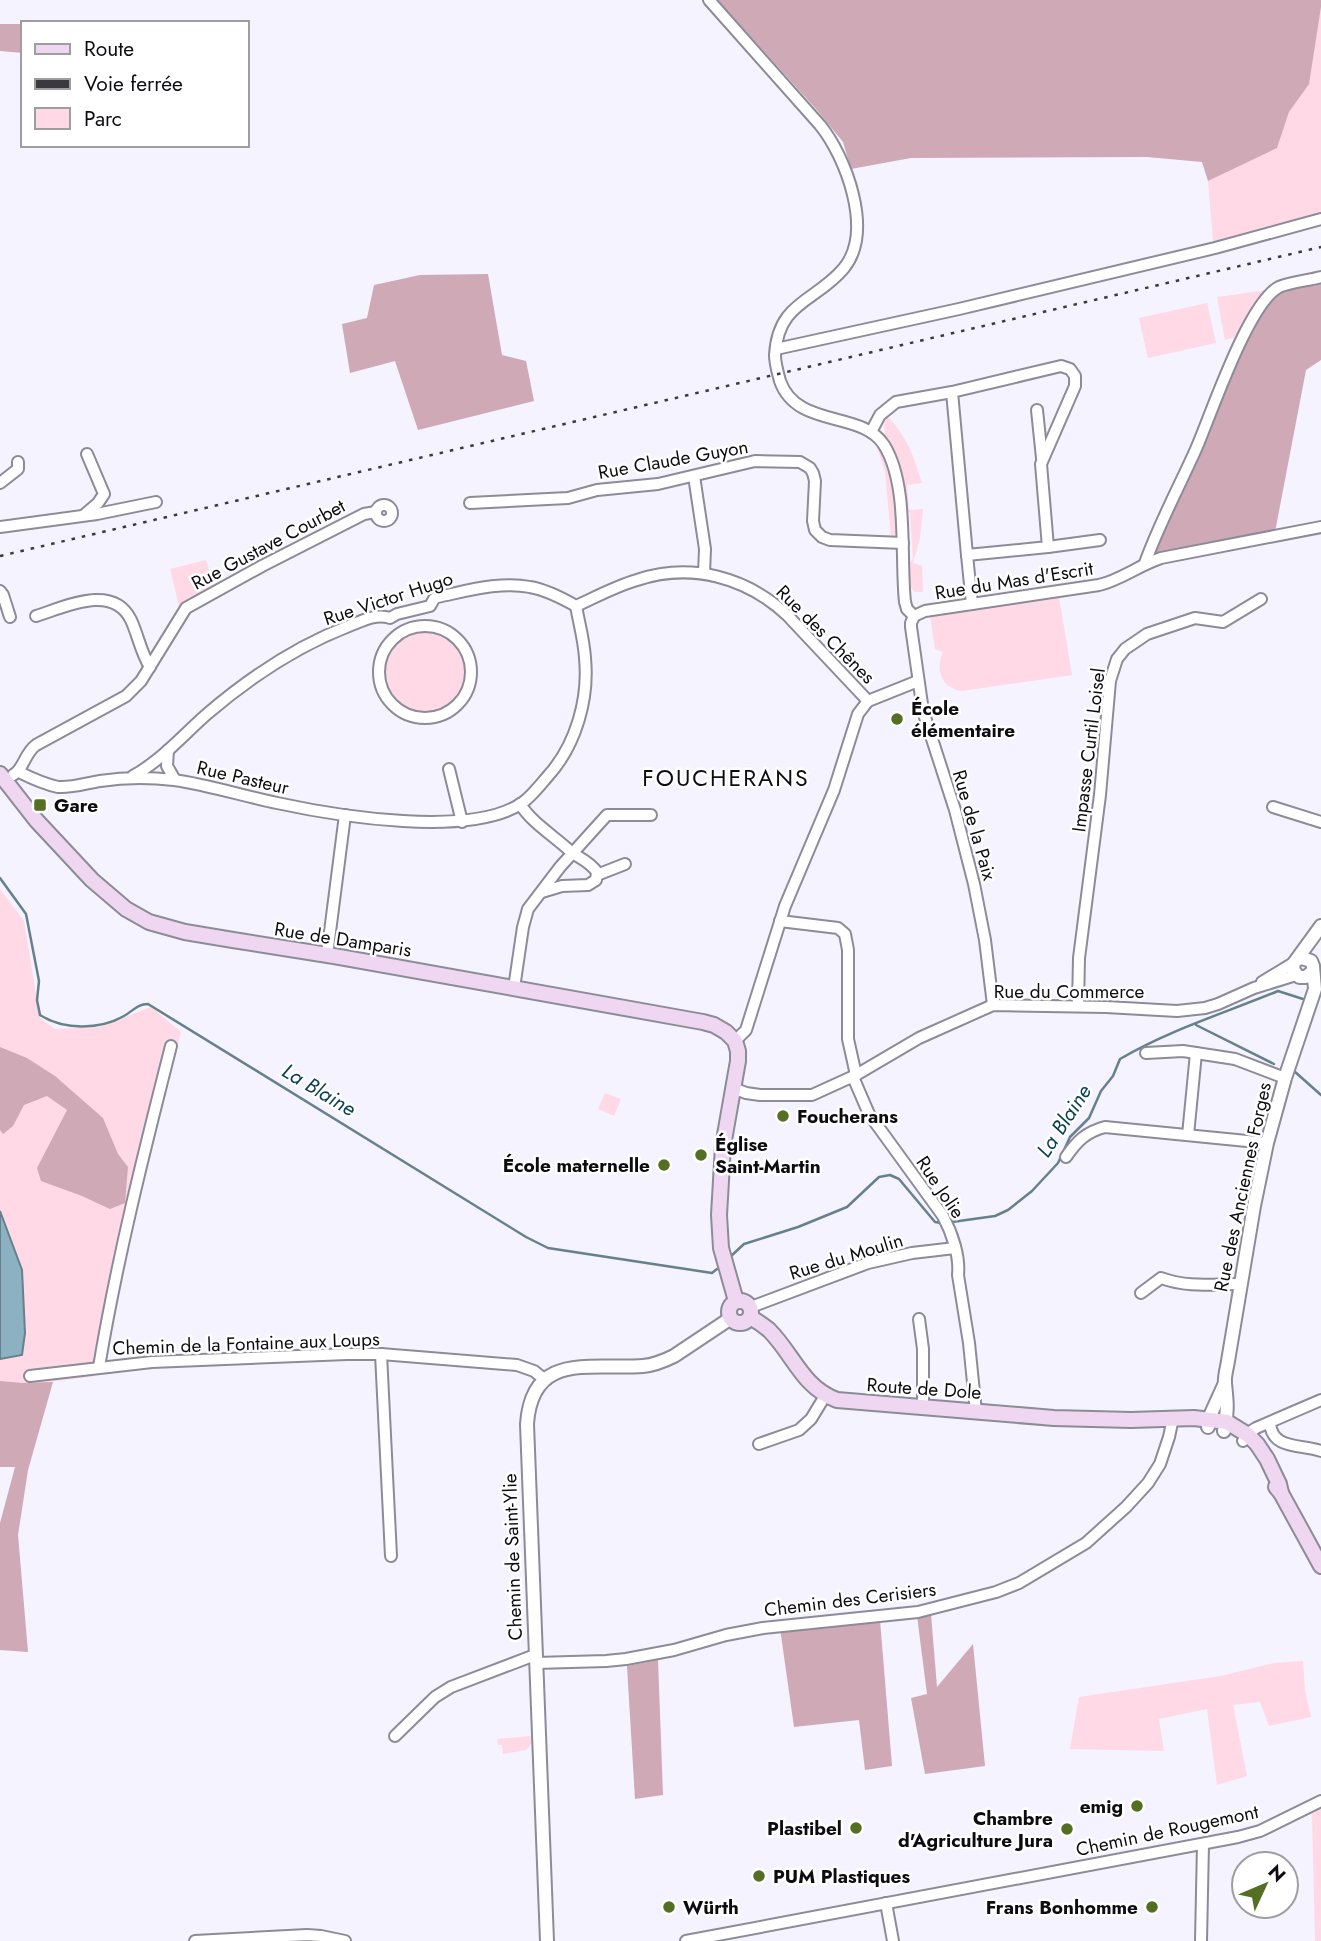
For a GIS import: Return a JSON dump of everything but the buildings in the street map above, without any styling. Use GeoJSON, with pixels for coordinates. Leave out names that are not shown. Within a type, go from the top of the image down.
{"type":"FeatureCollection","features":[{"type":"Feature","properties":{"kind":"main road","name":"Rue de Damparis"},"geometry":{"type":"LineString","coordinates":[[0,775],[76,864],[116,902],[156,924],[185,932],[703,1022],[726,1032],[735,1041]]}},
{"type":"Feature","properties":{"kind":"main road"},"geometry":{"type":"LineString","coordinates":[[735,1041],[738,1061],[723,1146],[719,1215],[721,1248],[736,1301]]}},
{"type":"Feature","properties":{"kind":"main road"},"geometry":{"type":"LineString","coordinates":[[750,1312],[747,1322],[741,1323],[735,1322],[729,1313],[730,1307],[736,1301],[743,1301],[750,1312],[772,1333],[807,1380],[825,1396]]}},
{"type":"Feature","properties":{"kind":"main road","name":"Route de Dole"},"geometry":{"type":"LineString","coordinates":[[825,1396],[837,1400],[1054,1419],[1208,1423],[1226,1427],[1245,1438],[1281,1493],[1321,1566]]}},
{"type":"Feature","properties":{"kind":"street"},"geometry":{"type":"LineString","coordinates":[[709,0],[828,134],[840,156],[852,195],[857,230],[852,254],[843,269],[802,301],[786,318],[777,334],[776,363],[782,387],[789,397],[816,414],[871,432],[880,415],[896,402],[1061,366],[1070,369],[1075,386],[1043,461],[1041,472],[1048,547]]}},
{"type":"Feature","properties":{"kind":"street"},"geometry":{"type":"LineString","coordinates":[[776,349],[947,312],[1215,248],[1321,219]]}},
{"type":"Feature","properties":{"kind":"street"},"geometry":{"type":"LineString","coordinates":[[1145,563],[1237,349],[1256,314],[1279,287],[1321,277]]}},
{"type":"Feature","properties":{"kind":"street"},"geometry":{"type":"LineString","coordinates":[[952,391],[972,604]]}},
{"type":"Feature","properties":{"kind":"street"},"geometry":{"type":"LineString","coordinates":[[1037,410],[1043,461]]}},
{"type":"Feature","properties":{"kind":"street","name":"Rue de la Paix"},"geometry":{"type":"LineString","coordinates":[[871,432],[881,440],[893,464],[899,494],[905,602],[907,609],[914,616],[911,623],[918,681],[928,729],[968,854],[985,940],[993,1005]]}},
{"type":"Feature","properties":{"kind":"street"},"geometry":{"type":"LineString","coordinates":[[84,516],[104,494],[86,454]]}},
{"type":"Feature","properties":{"kind":"street","name":"Rue Claude Guyon"},"geometry":{"type":"LineString","coordinates":[[470,503],[568,498],[597,490],[658,484],[755,461],[800,462],[813,473],[814,526],[822,537],[830,540],[903,542]]}},
{"type":"Feature","properties":{"kind":"street"},"geometry":{"type":"LineString","coordinates":[[0,483],[18,469],[18,462]]}},
{"type":"Feature","properties":{"kind":"street"},"geometry":{"type":"LineString","coordinates":[[694,476],[705,549],[704,573]]}},
{"type":"Feature","properties":{"kind":"street"},"geometry":{"type":"LineString","coordinates":[[0,527],[84,516],[156,502]]}},
{"type":"Feature","properties":{"kind":"street","name":"Rue Gustave Courbet"},"geometry":{"type":"LineString","coordinates":[[19,772],[31,749],[126,696],[141,681],[186,608],[262,566],[365,514],[376,512]]}},
{"type":"Feature","properties":{"kind":"street","name":"Rue du Mas d'Escrit"},"geometry":{"type":"LineString","coordinates":[[914,616],[925,611],[1107,583],[1145,563],[1161,558],[1321,527]]}},
{"type":"Feature","properties":{"kind":"street"},"geometry":{"type":"LineString","coordinates":[[967,555],[1100,540]]}},
{"type":"Feature","properties":{"kind":"street","name":"Rue des Chênes"},"geometry":{"type":"LineString","coordinates":[[576,606],[627,583],[676,572],[704,573],[741,584],[776,604],[868,701],[858,714],[834,790],[780,921],[746,1030],[735,1041]]}},
{"type":"Feature","properties":{"kind":"street","name":"Rue Victor Hugo"},"geometry":{"type":"LineString","coordinates":[[133,776],[148,767],[228,696],[281,660],[336,631],[370,618],[382,615],[390,618],[430,606],[438,597],[464,591],[512,586],[547,592],[576,606]]}},
{"type":"Feature","properties":{"kind":"street"},"geometry":{"type":"LineString","coordinates":[[0,591],[10,617]]}},
{"type":"Feature","properties":{"kind":"street","name":"Impasse Curtil Loisel"},"geometry":{"type":"LineString","coordinates":[[1078,1006],[1079,958],[1100,795],[1110,681],[1117,659],[1125,649],[1147,634],[1195,618],[1223,622],[1261,599]]}},
{"type":"Feature","properties":{"kind":"street"},"geometry":{"type":"LineString","coordinates":[[36,616],[89,600],[108,600],[121,606],[130,618],[150,667]]}},
{"type":"Feature","properties":{"kind":"street"},"geometry":{"type":"LineString","coordinates":[[390,618],[388,644],[380,659],[378,671],[387,698],[409,715],[420,718],[436,716],[449,711],[459,702],[467,691],[471,671],[463,647],[456,638],[440,628],[432,617],[430,606]]}},
{"type":"Feature","properties":{"kind":"street","name":"Rue Pasteur"},"geometry":{"type":"LineString","coordinates":[[19,772],[62,787],[133,776],[175,780],[345,815],[424,822],[490,817],[520,804],[551,773],[579,719],[586,680],[576,606]]}},
{"type":"Feature","properties":{"kind":"street"},"geometry":{"type":"LineString","coordinates":[[388,644],[402,631],[414,627],[440,628]]}},
{"type":"Feature","properties":{"kind":"street"},"geometry":{"type":"LineString","coordinates":[[868,701],[918,681]]}},
{"type":"Feature","properties":{"kind":"street"},"geometry":{"type":"LineString","coordinates":[[168,750],[167,766],[175,780]]}},
{"type":"Feature","properties":{"kind":"street"},"geometry":{"type":"LineString","coordinates":[[449,769],[462,821]]}},
{"type":"Feature","properties":{"kind":"street"},"geometry":{"type":"LineString","coordinates":[[0,775],[9,777],[19,772]]}},
{"type":"Feature","properties":{"kind":"street"},"geometry":{"type":"LineString","coordinates":[[520,804],[535,822],[590,863],[597,875],[596,880],[588,885],[562,886],[539,893]]}},
{"type":"Feature","properties":{"kind":"street"},"geometry":{"type":"LineString","coordinates":[[1273,807],[1321,822]]}},
{"type":"Feature","properties":{"kind":"street"},"geometry":{"type":"LineString","coordinates":[[327,955],[345,815]]}},
{"type":"Feature","properties":{"kind":"street"},"geometry":{"type":"LineString","coordinates":[[514,988],[527,909],[539,893],[607,815],[651,815]]}},
{"type":"Feature","properties":{"kind":"street"},"geometry":{"type":"LineString","coordinates":[[597,875],[625,864]]}},
{"type":"Feature","properties":{"kind":"street","name":"Rue Jolie"},"geometry":{"type":"LineString","coordinates":[[780,921],[838,928],[845,934],[848,950],[848,1039],[855,1076],[869,1114],[943,1216],[955,1248],[976,1412]]}},
{"type":"Feature","properties":{"kind":"street"},"geometry":{"type":"LineString","coordinates":[[1297,968],[1320,928]]}},
{"type":"Feature","properties":{"kind":"street","name":"Rue des Anciennes Forges"},"geometry":{"type":"LineString","coordinates":[[1208,1423],[1225,1383],[1240,1284],[1267,1143],[1284,1078],[1315,989],[1313,968],[1320,928]]}},
{"type":"Feature","properties":{"kind":"street"},"geometry":{"type":"LineString","coordinates":[[1307,958],[1313,968],[1306,977],[1297,968],[1307,958]]}},
{"type":"Feature","properties":{"kind":"street"},"geometry":{"type":"LineString","coordinates":[[1297,968],[1307,990],[1309,1002]]}},
{"type":"Feature","properties":{"kind":"street","name":"Rue du Commerce"},"geometry":{"type":"LineString","coordinates":[[733,1088],[760,1096],[812,1095],[855,1076],[919,1038],[993,1005],[1177,1011],[1198,1009],[1230,1000],[1254,988],[1281,969],[1297,968]]}},
{"type":"Feature","properties":{"kind":"street"},"geometry":{"type":"LineString","coordinates":[[99,1367],[146,1146],[171,1046]]}},
{"type":"Feature","properties":{"kind":"street"},"geometry":{"type":"LineString","coordinates":[[1146,1053],[1182,1051],[1235,1059],[1284,1078]]}},
{"type":"Feature","properties":{"kind":"street"},"geometry":{"type":"LineString","coordinates":[[1188,1135],[1196,1053]]}},
{"type":"Feature","properties":{"kind":"street"},"geometry":{"type":"LineString","coordinates":[[1066,1157],[1078,1140],[1091,1130],[1105,1126],[1267,1143]]}},
{"type":"Feature","properties":{"kind":"street","name":"Rue du Moulin"},"geometry":{"type":"LineString","coordinates":[[750,1312],[868,1263],[912,1253],[955,1248]]}},
{"type":"Feature","properties":{"kind":"street"},"geometry":{"type":"LineString","coordinates":[[1141,1293],[1161,1278],[1177,1284],[1202,1286],[1240,1284]]}},
{"type":"Feature","properties":{"kind":"street"},"geometry":{"type":"LineString","coordinates":[[544,1379],[554,1372],[566,1369],[655,1364],[674,1356],[731,1318]]}},
{"type":"Feature","properties":{"kind":"street"},"geometry":{"type":"LineString","coordinates":[[919,1319],[923,1349],[923,1408]]}},
{"type":"Feature","properties":{"kind":"street"},"geometry":{"type":"LineString","coordinates":[[381,1354],[391,1556]]}},
{"type":"Feature","properties":{"kind":"street","name":"Chemin de la Fontaine aux Loups"},"geometry":{"type":"LineString","coordinates":[[30,1376],[181,1360],[381,1354],[517,1365],[534,1371],[544,1379]]}},
{"type":"Feature","properties":{"kind":"street","name":"Chemin de Saint-Ylie"},"geometry":{"type":"LineString","coordinates":[[544,1379],[531,1397],[527,1424],[547,1941]]}},
{"type":"Feature","properties":{"kind":"street","name":"Rue des Anciennes Forges"},"geometry":{"type":"LineString","coordinates":[[1225,1383],[1228,1392],[1226,1427]]}},
{"type":"Feature","properties":{"kind":"street"},"geometry":{"type":"LineString","coordinates":[[759,1444],[799,1430],[811,1419],[825,1396]]}},
{"type":"Feature","properties":{"kind":"street"},"geometry":{"type":"LineString","coordinates":[[1245,1438],[1256,1429],[1321,1400]]}},
{"type":"Feature","properties":{"kind":"street","name":"Chemin des Cerisiers"},"geometry":{"type":"LineString","coordinates":[[395,1736],[439,1694],[451,1687],[535,1659],[606,1661],[638,1657],[775,1627],[918,1612],[996,1592],[1019,1583],[1086,1543],[1140,1493],[1155,1473],[1164,1454],[1172,1422]]}},
{"type":"Feature","properties":{"kind":"street"},"geometry":{"type":"LineString","coordinates":[[1270,1424],[1273,1435],[1283,1443],[1321,1451]]}},
{"type":"Feature","properties":{"kind":"street","name":"Chemin de Rougemont"},"geometry":{"type":"LineString","coordinates":[[686,1941],[717,1938],[886,1903],[1203,1844],[1260,1831],[1321,1801]]}},
{"type":"Feature","properties":{"kind":"street"},"geometry":{"type":"LineString","coordinates":[[1201,1941],[1203,1844]]}},
{"type":"Feature","properties":{"kind":"street"},"geometry":{"type":"LineString","coordinates":[[886,1903],[892,1941]]}},
{"type":"Feature","properties":{"kind":"street"},"geometry":{"type":"LineString","coordinates":[[195,1941],[307,1935],[345,1941]]}},
{"type":"Feature","properties":{"kind":"green space"},"geometry":{"type":"Polygon","coordinates":[[[1321,7],[1321,216],[1213,242],[1208,181],[1277,148],[1289,112],[1308,84],[1321,7]]]}},
{"type":"Feature","properties":{"kind":"green space"},"geometry":{"type":"Polygon","coordinates":[[[1267,290],[1237,337],[1225,340],[1217,297],[1267,290]]]}},
{"type":"Feature","properties":{"kind":"green space"},"geometry":{"type":"Polygon","coordinates":[[[1207,303],[1216,343],[1148,358],[1139,318],[1207,303]]]}},
{"type":"Feature","properties":{"kind":"green space"},"geometry":{"type":"Polygon","coordinates":[[[887,416],[909,447],[922,483],[907,485],[909,510],[923,509],[920,538],[913,563],[922,566],[923,592],[915,592],[910,587],[909,563],[913,559],[910,513],[906,510],[900,466],[885,434],[887,416]]]}},
{"type":"Feature","properties":{"kind":"green space"},"geometry":{"type":"Polygon","coordinates":[[[878,444],[891,476],[895,498],[899,533],[893,537],[885,471],[876,445],[878,444]]]}},
{"type":"Feature","properties":{"kind":"green space"},"geometry":{"type":"Polygon","coordinates":[[[206,560],[214,589],[179,606],[170,569],[206,560]]]}},
{"type":"Feature","properties":{"kind":"green space"},"geometry":{"type":"Polygon","coordinates":[[[1059,597],[1072,675],[962,691],[945,682],[940,671],[943,652],[935,649],[930,615],[1059,597]]]}},
{"type":"Feature","properties":{"kind":"green space"},"geometry":{"type":"Polygon","coordinates":[[[425,629],[441,633],[455,642],[464,656],[468,672],[464,688],[455,702],[441,711],[425,715],[409,711],[395,702],[386,688],[382,672],[386,656],[395,642],[409,633],[425,629]]]}},
{"type":"Feature","properties":{"kind":"green space"},"geometry":{"type":"Polygon","coordinates":[[[0,889],[24,921],[40,1018],[55,1029],[100,1027],[151,1007],[181,1032],[94,1376],[0,1389],[0,889]]]}},
{"type":"Feature","properties":{"kind":"green space"},"geometry":{"type":"Polygon","coordinates":[[[605,1093],[621,1099],[614,1116],[598,1109],[605,1093]]]}},
{"type":"Feature","properties":{"kind":"green space"},"geometry":{"type":"Polygon","coordinates":[[[1303,1661],[1305,1691],[1311,1717],[1269,1726],[1260,1702],[1233,1705],[1247,1776],[1217,1785],[1207,1709],[1159,1719],[1164,1751],[1070,1749],[1079,1697],[1221,1676],[1274,1663],[1303,1661]]]}},
{"type":"Feature","properties":{"kind":"green space"},"geometry":{"type":"Polygon","coordinates":[[[531,1677],[534,1741],[526,1750],[503,1754],[502,1745],[498,1745],[497,1739],[531,1736],[531,1677]]]}},
{"type":"Feature","properties":{"kind":"green space"},"geometry":{"type":"Polygon","coordinates":[[[1321,1808],[1321,1941],[1315,1941],[1312,1813],[1321,1808]]]}},
{"type":"Feature","properties":{"kind":"shaded area"},"geometry":{"type":"Polygon","coordinates":[[[717,0],[1321,0],[1321,7],[1309,84],[1289,112],[1277,148],[1208,181],[1202,162],[1147,157],[911,158],[851,169],[843,142],[717,0]]]}},
{"type":"Feature","properties":{"kind":"shaded area"},"geometry":{"type":"Polygon","coordinates":[[[0,24],[21,24],[21,53],[0,51],[0,24]]]}},
{"type":"Feature","properties":{"kind":"shaded area"},"geometry":{"type":"Polygon","coordinates":[[[488,274],[502,355],[526,361],[534,401],[418,430],[395,361],[350,373],[342,324],[367,318],[374,285],[420,275],[488,274]]]}},
{"type":"Feature","properties":{"kind":"shaded area"},"geometry":{"type":"Polygon","coordinates":[[[1321,276],[1321,360],[1306,370],[1275,532],[1154,554],[1238,356],[1274,286],[1321,276]]]}},
{"type":"Feature","properties":{"kind":"shaded area"},"geometry":{"type":"Polygon","coordinates":[[[0,1047],[27,1058],[55,1076],[103,1118],[118,1154],[128,1167],[125,1203],[110,1209],[41,1181],[37,1168],[67,1110],[47,1096],[24,1105],[13,1126],[3,1134],[0,1130],[0,1047]]]}},
{"type":"Feature","properties":{"kind":"shaded area"},"geometry":{"type":"Polygon","coordinates":[[[0,1381],[53,1382],[28,1470],[18,1535],[28,1652],[0,1650],[0,1523],[15,1467],[0,1467],[0,1381]]]}},
{"type":"Feature","properties":{"kind":"shaded area"},"geometry":{"type":"Polygon","coordinates":[[[931,1614],[937,1687],[973,1644],[985,1766],[925,1774],[911,1698],[927,1694],[917,1616],[931,1614]]]}},
{"type":"Feature","properties":{"kind":"shaded area"},"geometry":{"type":"Polygon","coordinates":[[[880,1620],[892,1766],[865,1770],[859,1720],[794,1727],[780,1628],[880,1620]]]}},
{"type":"Feature","properties":{"kind":"shaded area"},"geometry":{"type":"Polygon","coordinates":[[[658,1660],[663,1795],[635,1799],[627,1666],[658,1660]]]}},
{"type":"Feature","properties":{"kind":"water"},"geometry":{"type":"Polygon","coordinates":[[[0,1211],[22,1270],[25,1333],[22,1355],[0,1359],[0,1211]]]}},
{"type":"Feature","properties":{"kind":"waterway","name":"La Blaine"},"geometry":{"type":"LineString","coordinates":[[0,878],[26,914],[39,981],[37,1000],[40,1015],[49,1020],[70,1026],[93,1026],[114,1021],[138,1006],[148,1004],[548,1248],[712,1273],[717,1269]]}},
{"type":"Feature","properties":{"kind":"waterway","name":"La Blaine"},"geometry":{"type":"LineString","coordinates":[[952,1222],[995,1216],[1008,1210],[1032,1191],[1058,1163],[1070,1137],[1089,1118],[1120,1059],[1178,1031],[1278,991],[1303,999]]}},
{"type":"Feature","properties":{"kind":"waterway","name":"La Blaine"},"geometry":{"type":"LineString","coordinates":[[1196,1025],[1274,1064]]}},
{"type":"Feature","properties":{"kind":"waterway","name":"La Blaine"},"geometry":{"type":"LineString","coordinates":[[1294,1071],[1321,1095]]}},
{"type":"Feature","properties":{"kind":"waterway","name":"La Blaine"},"geometry":{"type":"LineString","coordinates":[[730,1257],[744,1244],[798,1227],[847,1207],[879,1177],[890,1175],[899,1179],[935,1222],[941,1223]]}},
{"type":"Feature","properties":{"kind":"railway"},"geometry":{"type":"LineString","coordinates":[[0,556],[1321,247]]}},
{"type":"Feature","properties":{"kind":"place","name":"École élémentaire"},"geometry":{"type":"Point","coordinates":[897,719]}},
{"type":"Feature","properties":{"kind":"place","name":"Gare"},"geometry":{"type":"Point","coordinates":[40,805]}},
{"type":"Feature","properties":{"kind":"place","name":"Foucherans"},"geometry":{"type":"Point","coordinates":[783,1116]}},
{"type":"Feature","properties":{"kind":"place","name":"Église Saint-Martin"},"geometry":{"type":"Point","coordinates":[701,1155]}},
{"type":"Feature","properties":{"kind":"place","name":"École maternelle"},"geometry":{"type":"Point","coordinates":[664,1165]}},
{"type":"Feature","properties":{"kind":"place","name":"emig"},"geometry":{"type":"Point","coordinates":[1137,1806]}},
{"type":"Feature","properties":{"kind":"place","name":"Plastibel"},"geometry":{"type":"Point","coordinates":[856,1828]}},
{"type":"Feature","properties":{"kind":"place","name":"Chambre d'Agriculture Jura"},"geometry":{"type":"Point","coordinates":[1067,1829]}},
{"type":"Feature","properties":{"kind":"place","name":"PUM Plastiques"},"geometry":{"type":"Point","coordinates":[759,1876]}},
{"type":"Feature","properties":{"kind":"place","name":"Würth"},"geometry":{"type":"Point","coordinates":[669,1907]}},
{"type":"Feature","properties":{"kind":"place","name":"Frans Bonhomme"},"geometry":{"type":"Point","coordinates":[1152,1907]}},
{"type":"Feature","properties":{"kind":"district","name":"FOUCHERANS"},"geometry":{"type":"Point","coordinates":[726,778]}}]}
